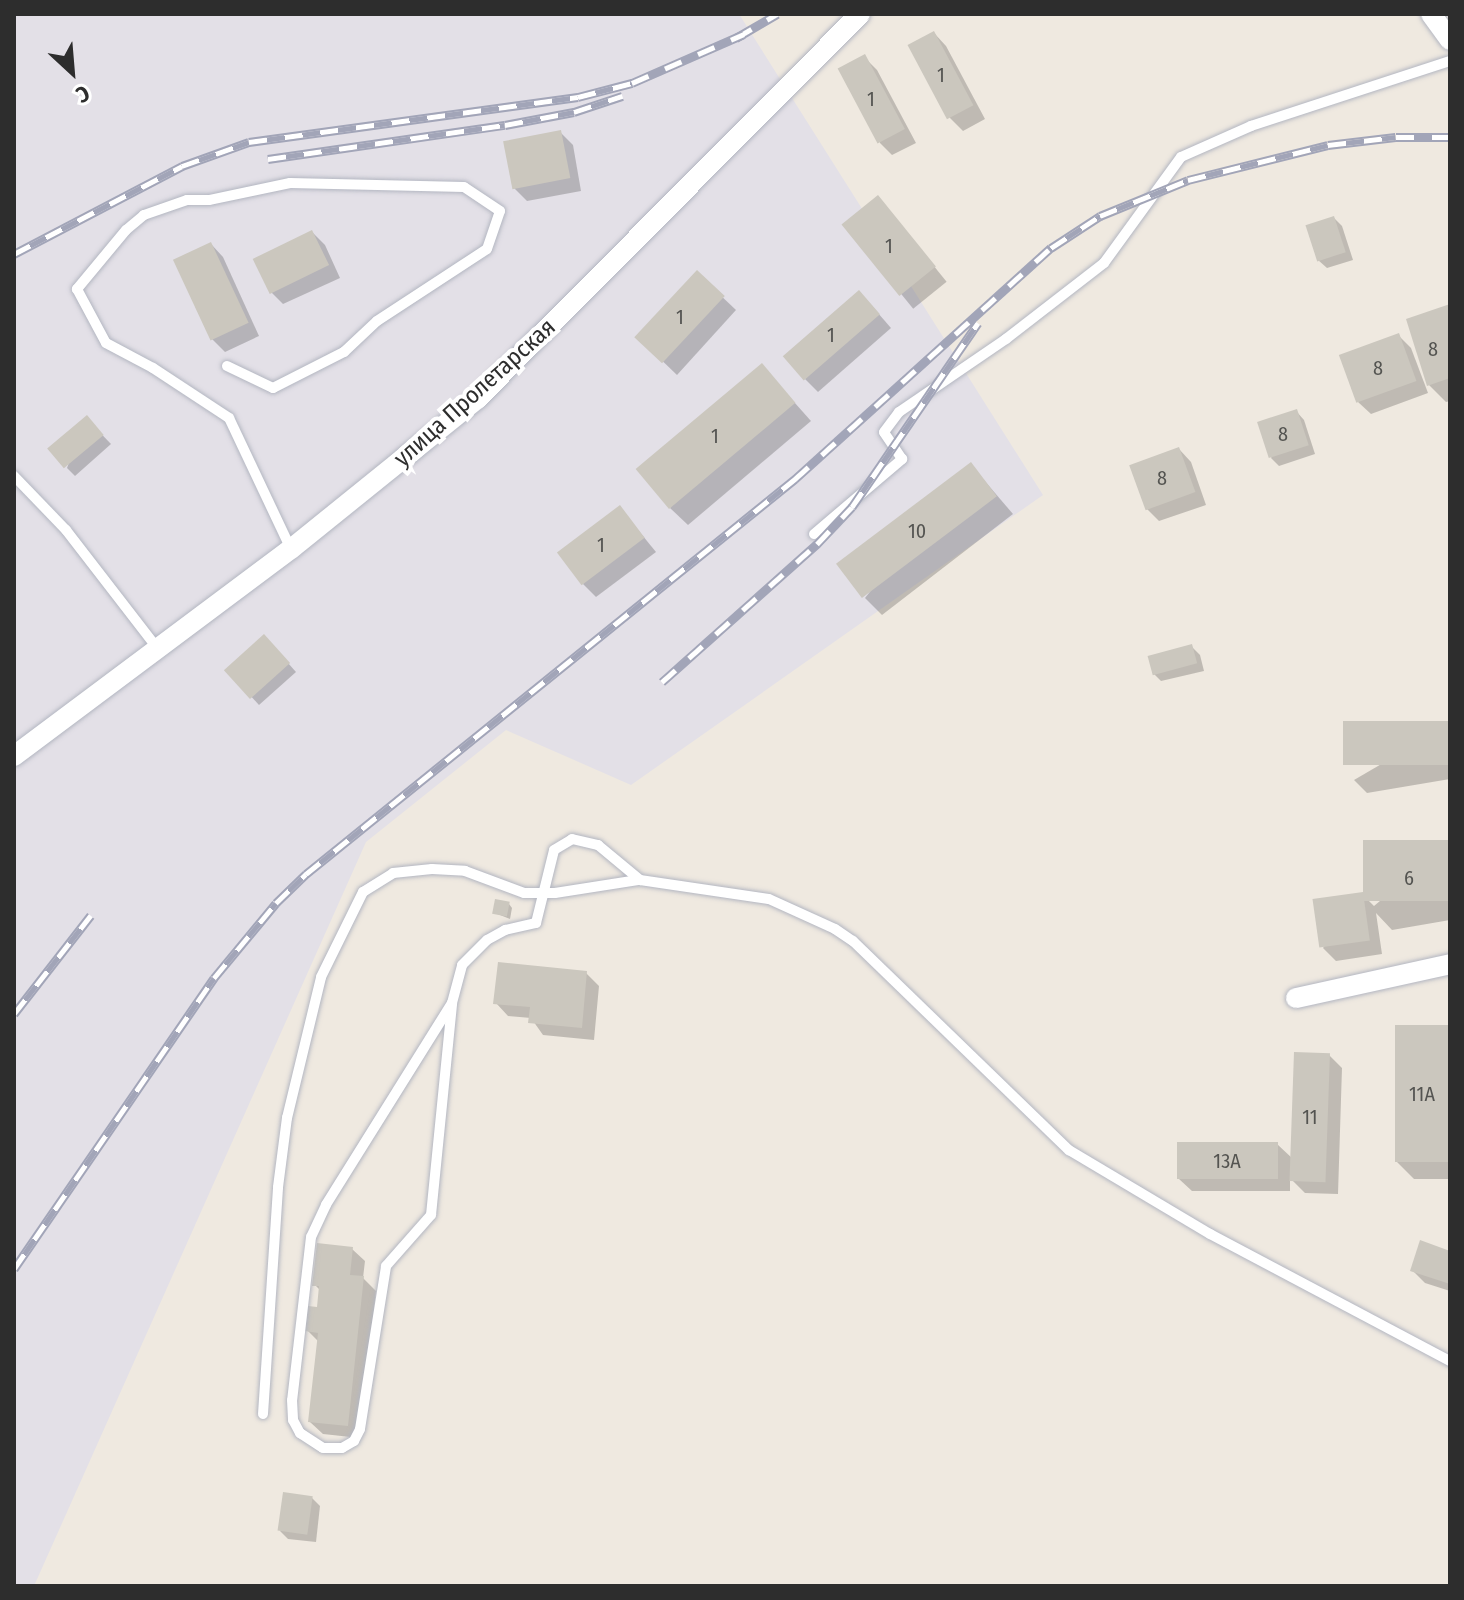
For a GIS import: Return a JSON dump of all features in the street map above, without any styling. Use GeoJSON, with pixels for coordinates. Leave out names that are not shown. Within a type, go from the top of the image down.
{"type":"FeatureCollection","features":[{"type":"Feature","properties":{"kind":"street","name":"улица Пролетарская"},"geometry":{"type":"LineString","coordinates":[[14,756],[291,549],[477,399],[860,14]]}},
{"type":"Feature","properties":{"kind":"street"},"geometry":{"type":"LineString","coordinates":[[1431,14],[1450,40]]}},
{"type":"Feature","properties":{"kind":"street"},"geometry":{"type":"LineString","coordinates":[[1296,998],[1450,964]]}},
{"type":"Feature","properties":{"kind":"lane"},"geometry":{"type":"LineString","coordinates":[[814,534],[902,459],[884,432],[899,412],[1006,339],[1104,263],[1181,157],[1251,126],[1450,61]]}},
{"type":"Feature","properties":{"kind":"lane"},"geometry":{"type":"LineString","coordinates":[[227,366],[273,388],[344,352],[377,321],[487,249],[500,211],[464,187],[290,183],[209,200],[187,200],[166,206],[135,223],[105,252],[77,289],[106,343],[153,368],[229,418],[291,549]]}},
{"type":"Feature","properties":{"kind":"lane"},"geometry":{"type":"LineString","coordinates":[[14,476],[66,530],[158,649]]}},
{"type":"Feature","properties":{"kind":"lane"},"geometry":{"type":"LineString","coordinates":[[452,1003],[326,1205],[311,1237],[292,1400],[293,1420],[300,1433],[323,1448],[342,1448],[354,1441],[360,1429],[386,1266],[431,1215],[452,1003],[462,965],[473,951],[505,930],[536,923],[554,850],[572,839],[598,845],[640,880]]}},
{"type":"Feature","properties":{"kind":"lane"},"geometry":{"type":"LineString","coordinates":[[263,1414],[283,1140],[321,977],[363,892],[377,881],[402,872],[465,871],[504,889],[541,894],[640,880],[769,899],[835,929],[853,941],[1069,1150],[1210,1234],[1450,1361]]}},
{"type":"Feature","properties":{"kind":"shaded area"},"geometry":{"type":"Polygon","coordinates":[[[14,14],[739,14],[1043,495],[631,785],[506,730],[366,842],[34,1586],[14,1586],[14,14]]]}},
{"type":"Feature","properties":{"kind":"building"},"geometry":{"type":"Polygon","coordinates":[[[934,31],[973,105],[947,119],[908,45],[934,31]]]}},
{"type":"Feature","properties":{"kind":"building"},"geometry":{"type":"Polygon","coordinates":[[[865,54],[905,129],[878,144],[838,69],[865,54]]]}},
{"type":"Feature","properties":{"kind":"building"},"geometry":{"type":"Polygon","coordinates":[[[561,130],[570,178],[512,189],[503,141],[561,130]]]}},
{"type":"Feature","properties":{"kind":"building"},"geometry":{"type":"Polygon","coordinates":[[[878,195],[936,266],[899,296],[841,225],[878,195]]]}},
{"type":"Feature","properties":{"kind":"building"},"geometry":{"type":"Polygon","coordinates":[[[1334,216],[1346,252],[1317,261],[1305,225],[1334,216]]]}},
{"type":"Feature","properties":{"kind":"building"},"geometry":{"type":"Polygon","coordinates":[[[312,230],[329,265],[270,294],[253,259],[312,230]]]}},
{"type":"Feature","properties":{"kind":"building"},"geometry":{"type":"Polygon","coordinates":[[[211,242],[249,323],[211,340],[173,260],[211,242]]]}},
{"type":"Feature","properties":{"kind":"building"},"geometry":{"type":"Polygon","coordinates":[[[697,270],[725,296],[662,363],[634,337],[697,270]]]}},
{"type":"Feature","properties":{"kind":"building"},"geometry":{"type":"Polygon","coordinates":[[[859,290],[880,314],[804,380],[783,356],[859,290]]]}},
{"type":"Feature","properties":{"kind":"building"},"geometry":{"type":"Polygon","coordinates":[[[1450,304],[1450,378],[1427,386],[1406,319],[1450,304]]]}},
{"type":"Feature","properties":{"kind":"building"},"geometry":{"type":"Polygon","coordinates":[[[1399,333],[1416,381],[1356,403],[1339,355],[1399,333]]]}},
{"type":"Feature","properties":{"kind":"building"},"geometry":{"type":"Polygon","coordinates":[[[762,363],[795,403],[669,509],[636,469],[762,363]]]}},
{"type":"Feature","properties":{"kind":"building"},"geometry":{"type":"Polygon","coordinates":[[[1297,409],[1309,445],[1269,458],[1257,422],[1297,409]]]}},
{"type":"Feature","properties":{"kind":"building"},"geometry":{"type":"Polygon","coordinates":[[[87,415],[104,435],[64,468],[47,448],[87,415]]]}},
{"type":"Feature","properties":{"kind":"building"},"geometry":{"type":"Polygon","coordinates":[[[1179,447],[1195,492],[1146,510],[1129,465],[1179,447]]]}},
{"type":"Feature","properties":{"kind":"building"},"geometry":{"type":"Polygon","coordinates":[[[971,462],[997,496],[862,598],[836,564],[971,462]]]}},
{"type":"Feature","properties":{"kind":"building"},"geometry":{"type":"Polygon","coordinates":[[[620,505],[645,538],[582,585],[557,553],[620,505]]]}},
{"type":"Feature","properties":{"kind":"building"},"geometry":{"type":"Polygon","coordinates":[[[264,634],[290,663],[250,699],[224,670],[264,634]]]}},
{"type":"Feature","properties":{"kind":"building"},"geometry":{"type":"Polygon","coordinates":[[[1192,644],[1197,663],[1153,675],[1148,656],[1192,644]]]}},
{"type":"Feature","properties":{"kind":"building"},"geometry":{"type":"Polygon","coordinates":[[[1343,721],[1450,721],[1450,765],[1343,765],[1343,721]]]}},
{"type":"Feature","properties":{"kind":"building"},"geometry":{"type":"Polygon","coordinates":[[[1363,840],[1450,840],[1450,901],[1363,901],[1363,840]]]}},
{"type":"Feature","properties":{"kind":"building"},"geometry":{"type":"Polygon","coordinates":[[[1363,892],[1370,941],[1319,948],[1312,899],[1363,892]]]}},
{"type":"Feature","properties":{"kind":"building"},"geometry":{"type":"Polygon","coordinates":[[[495,899],[510,902],[507,917],[492,914],[495,899]]]}},
{"type":"Feature","properties":{"kind":"building"},"geometry":{"type":"Polygon","coordinates":[[[498,962],[587,971],[582,1028],[528,1023],[530,1007],[493,1004],[498,962]]]}},
{"type":"Feature","properties":{"kind":"building"},"geometry":{"type":"Polygon","coordinates":[[[1395,1025],[1449,1025],[1449,1162],[1395,1162],[1395,1025]]]}},
{"type":"Feature","properties":{"kind":"building"},"geometry":{"type":"Polygon","coordinates":[[[1294,1052],[1330,1053],[1325,1182],[1289,1181],[1294,1052]]]}},
{"type":"Feature","properties":{"kind":"building"},"geometry":{"type":"Polygon","coordinates":[[[1177,1142],[1278,1142],[1278,1179],[1177,1179],[1177,1142]]]}},
{"type":"Feature","properties":{"kind":"building"},"geometry":{"type":"Polygon","coordinates":[[[1420,1240],[1450,1251],[1450,1284],[1410,1271],[1420,1240]]]}},
{"type":"Feature","properties":{"kind":"building"},"geometry":{"type":"Polygon","coordinates":[[[317,1243],[353,1247],[350,1275],[364,1276],[348,1426],[308,1422],[318,1333],[305,1331],[308,1306],[317,1307],[319,1286],[312,1286],[317,1243]]]}},
{"type":"Feature","properties":{"kind":"building"},"geometry":{"type":"Polygon","coordinates":[[[283,1492],[313,1496],[307,1535],[278,1531],[283,1492]]]}},
{"type":"Feature","properties":{"kind":"railway"},"geometry":{"type":"LineString","coordinates":[[736,38],[777,14]]}},
{"type":"Feature","properties":{"kind":"railway"},"geometry":{"type":"LineString","coordinates":[[14,254],[182,166],[249,142],[578,97],[632,83],[744,34]]}},
{"type":"Feature","properties":{"kind":"railway"},"geometry":{"type":"LineString","coordinates":[[268,159],[505,125],[574,112],[622,96]]}},
{"type":"Feature","properties":{"kind":"railway"},"geometry":{"type":"LineString","coordinates":[[14,1269],[214,978],[276,903],[306,874],[795,479],[1051,248],[1100,216],[1188,180],[1328,145],[1396,137],[1450,137]]}},
{"type":"Feature","properties":{"kind":"railway"},"geometry":{"type":"LineString","coordinates":[[662,682],[817,544],[852,507],[978,323]]}},
{"type":"Feature","properties":{"kind":"railway"},"geometry":{"type":"LineString","coordinates":[[14,1014],[91,915]]}}]}
